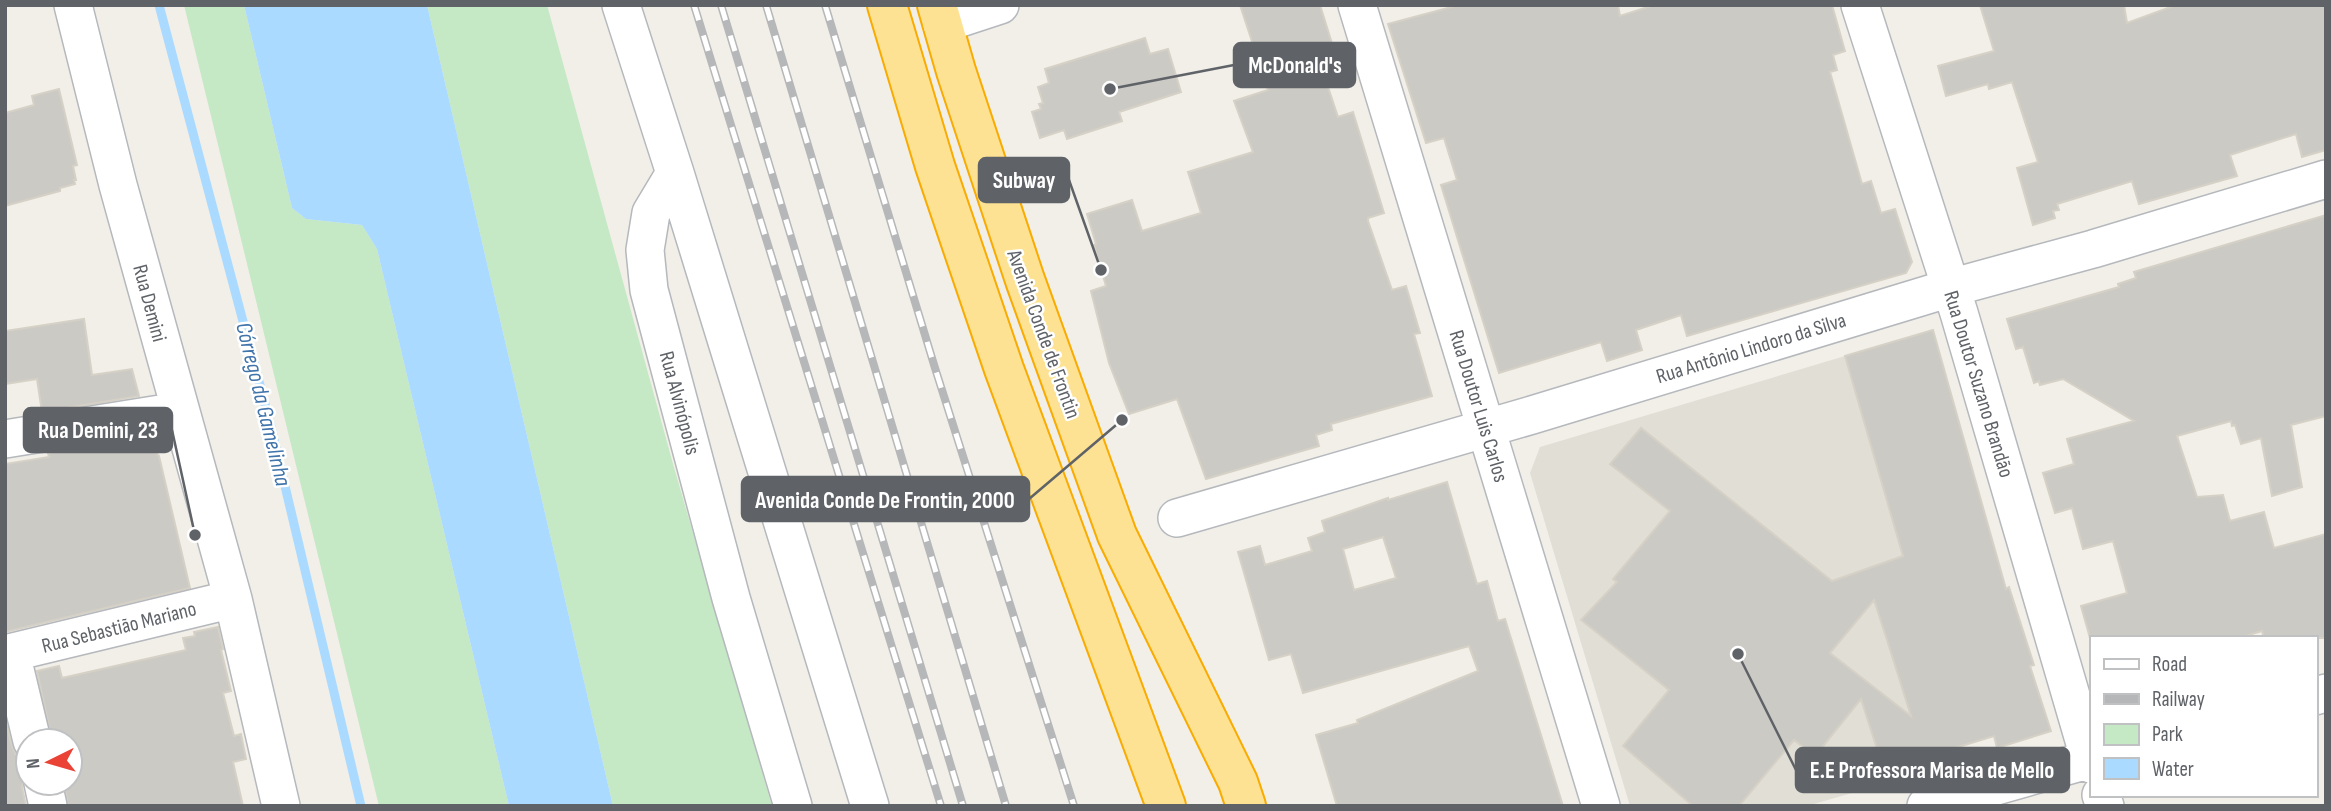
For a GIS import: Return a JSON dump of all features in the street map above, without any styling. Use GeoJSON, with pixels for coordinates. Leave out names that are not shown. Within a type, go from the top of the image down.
{"type":"FeatureCollection","features":[{"type":"Feature","properties":{"kind":"highway"},"geometry":{"type":"LineString","coordinates":[[887,5],[935,166],[1004,369],[1166,806]]}},
{"type":"Feature","properties":{"kind":"highway","name":"Avenida Conde de Frontin"},"geometry":{"type":"LineString","coordinates":[[939,15],[1020,267],[1117,535],[1238,782],[1246,806]]}},
{"type":"Feature","properties":{"kind":"highway"},"geometry":{"type":"LineString","coordinates":[[1098,619],[1165,740],[1192,806]]}},
{"type":"Feature","properties":{"kind":"street","name":"Rua Demini"},"geometry":{"type":"LineString","coordinates":[[73,5],[179,411],[233,599],[281,806]]}},
{"type":"Feature","properties":{"kind":"street"},"geometry":{"type":"LineString","coordinates":[[621,5],[870,806]]}},
{"type":"Feature","properties":{"kind":"street"},"geometry":{"type":"LineString","coordinates":[[939,15],[1000,5]]}},
{"type":"Feature","properties":{"kind":"street","name":"Rua Doutor Luis Carlos"},"geometry":{"type":"LineString","coordinates":[[1357,5],[1601,806]]}},
{"type":"Feature","properties":{"kind":"street","name":"Rua Doutor Suzano Brandão"},"geometry":{"type":"LineString","coordinates":[[1860,5],[1950,288],[2090,758]]}},
{"type":"Feature","properties":{"kind":"street","name":"Rua Alvinópolis"},"geometry":{"type":"LineString","coordinates":[[675,173],[651,213],[645,250],[649,290],[731,598],[793,806]]}},
{"type":"Feature","properties":{"kind":"street","name":"Rua Antônio Lindoro da Silva"},"geometry":{"type":"LineString","coordinates":[[1177,518],[2326,179]]}},
{"type":"Feature","properties":{"kind":"street"},"geometry":{"type":"LineString","coordinates":[[5,439],[179,411]]}},
{"type":"Feature","properties":{"kind":"street","name":"Rua Sebastião Mariano"},"geometry":{"type":"LineString","coordinates":[[8,654],[233,599]]}},
{"type":"Feature","properties":{"kind":"street"},"geometry":{"type":"LineString","coordinates":[[8,654],[29,727]]}},
{"type":"Feature","properties":{"kind":"street"},"geometry":{"type":"LineString","coordinates":[[1926,806],[2090,761]]}},
{"type":"Feature","properties":{"kind":"shaded area"},"geometry":{"type":"Polygon","coordinates":[[[1845,356],[1904,558],[1865,570],[1928,771],[1807,806],[1630,806],[1530,473],[1540,447],[1845,356]]]}},
{"type":"Feature","properties":{"kind":"green space"},"geometry":{"type":"Polygon","coordinates":[[[184,5],[244,5],[292,208],[306,219],[362,225],[377,249],[509,806],[379,806],[184,5]]]}},
{"type":"Feature","properties":{"kind":"green space"},"geometry":{"type":"Polygon","coordinates":[[[427,5],[547,5],[673,464],[772,806],[613,806],[427,5]]]}},
{"type":"Feature","properties":{"kind":"water"},"geometry":{"type":"Polygon","coordinates":[[[244,5],[427,5],[613,806],[509,806],[377,249],[362,225],[306,219],[292,208],[244,5]]]}},
{"type":"Feature","properties":{"kind":"building"},"geometry":{"type":"Polygon","coordinates":[[[1240,5],[1320,5],[1339,66],[1323,72],[1338,117],[1353,112],[1384,213],[1368,218],[1368,221],[1392,290],[1406,286],[1420,333],[1414,334],[1432,396],[1331,424],[1332,430],[1316,435],[1319,446],[1206,479],[1177,399],[1129,414],[1109,363],[1091,291],[1106,286],[1087,214],[1132,200],[1142,231],[1201,213],[1188,172],[1253,152],[1234,101],[1268,90],[1240,5]]]}},
{"type":"Feature","properties":{"kind":"building"},"geometry":{"type":"Polygon","coordinates":[[[1459,5],[1618,5],[1620,16],[1654,5],[1832,5],[1845,51],[1833,55],[1837,70],[1830,72],[1862,184],[1871,181],[1881,213],[1895,209],[1912,262],[1906,273],[1687,336],[1681,315],[1636,330],[1642,350],[1607,361],[1601,342],[1499,373],[1441,185],[1457,180],[1444,138],[1426,143],[1388,24],[1459,5]]]}},
{"type":"Feature","properties":{"kind":"building"},"geometry":{"type":"Polygon","coordinates":[[[1980,5],[2124,5],[2127,23],[2176,5],[2326,5],[2326,150],[2302,157],[2296,134],[2230,155],[2237,176],[2139,204],[2132,181],[2057,204],[2059,210],[2053,211],[2055,218],[2033,225],[2017,168],[2038,162],[2012,82],[1989,89],[1988,84],[1946,96],[1938,66],[1994,51],[1980,5]]]}},
{"type":"Feature","properties":{"kind":"building"},"geometry":{"type":"Polygon","coordinates":[[[1145,38],[1150,54],[1168,49],[1181,92],[1119,112],[1122,121],[1067,139],[1064,130],[1040,138],[1032,112],[1041,109],[1039,104],[1043,103],[1038,87],[1049,83],[1045,69],[1145,38]]]}},
{"type":"Feature","properties":{"kind":"building"},"geometry":{"type":"Polygon","coordinates":[[[59,89],[77,165],[73,166],[75,184],[60,188],[60,191],[5,206],[5,113],[34,105],[32,96],[59,89]]]}},
{"type":"Feature","properties":{"kind":"building"},"geometry":{"type":"Polygon","coordinates":[[[2326,215],[2326,416],[2291,425],[2302,487],[2272,496],[2261,438],[2241,444],[2231,421],[2177,436],[2197,497],[2223,495],[2230,521],[2264,512],[2274,548],[2326,534],[2326,638],[2263,636],[2262,631],[2246,636],[2090,638],[2081,606],[2127,593],[2113,541],[2083,549],[2072,508],[2055,513],[2043,473],[2074,464],[2067,439],[2134,421],[2063,379],[2040,385],[2039,381],[2034,383],[2023,347],[2016,349],[2007,319],[2119,287],[2118,284],[2136,278],[2134,272],[2326,215]]]}},
{"type":"Feature","properties":{"kind":"building"},"geometry":{"type":"Polygon","coordinates":[[[84,319],[92,375],[132,369],[139,396],[42,412],[37,379],[5,384],[5,331],[84,319]]]}},
{"type":"Feature","properties":{"kind":"building"},"geometry":{"type":"Polygon","coordinates":[[[1933,330],[2006,589],[2009,587],[2034,665],[2030,666],[2051,731],[1997,748],[1994,736],[1919,759],[1920,763],[1885,774],[1861,699],[1815,756],[1794,740],[1739,806],[1693,806],[1623,746],[1669,690],[1581,620],[1617,582],[1613,579],[1670,511],[1610,464],[1641,428],[1832,581],[1903,556],[1845,356],[1933,330]],[[1874,600],[1830,653],[1911,716],[1874,600]]]}},
{"type":"Feature","properties":{"kind":"building"},"geometry":{"type":"Polygon","coordinates":[[[144,438],[159,456],[190,588],[5,632],[5,464],[49,457],[48,453],[144,438]]]}},
{"type":"Feature","properties":{"kind":"building"},"geometry":{"type":"Polygon","coordinates":[[[1447,482],[1477,584],[1487,581],[1498,621],[1505,619],[1563,806],[1337,806],[1316,735],[1358,723],[1357,720],[1478,671],[1469,646],[1303,693],[1291,654],[1269,660],[1238,552],[1260,546],[1265,565],[1312,551],[1308,538],[1325,532],[1322,521],[1447,482]],[[1383,537],[1343,549],[1354,590],[1396,578],[1383,537]]]}},
{"type":"Feature","properties":{"kind":"building"},"geometry":{"type":"Polygon","coordinates":[[[218,627],[231,691],[223,693],[234,736],[241,734],[246,759],[233,762],[243,806],[68,806],[66,797],[84,797],[84,727],[49,727],[37,671],[59,666],[62,678],[186,650],[183,638],[195,636],[194,632],[218,627]]]}},
{"type":"Feature","properties":{"kind":"building"},"geometry":{"type":"Polygon","coordinates":[[[5,719],[14,750],[14,797],[24,797],[26,806],[5,806],[5,719]]]}},
{"type":"Feature","properties":{"kind":"waterway","name":"Córrego da Gamelinha"},"geometry":{"type":"LineString","coordinates":[[159,5],[270,423],[361,806]]}},
{"type":"Feature","properties":{"kind":"railway"},"geometry":{"type":"LineString","coordinates":[[694,5],[941,806]]}},
{"type":"Feature","properties":{"kind":"railway"},"geometry":{"type":"LineString","coordinates":[[721,5],[963,806]]}},
{"type":"Feature","properties":{"kind":"railway"},"geometry":{"type":"LineString","coordinates":[[766,5],[1006,806]]}},
{"type":"Feature","properties":{"kind":"railway"},"geometry":{"type":"LineString","coordinates":[[825,5],[935,368],[1074,806]]}},
{"type":"Feature","properties":{"kind":"place","name":"McDonald's"},"geometry":{"type":"Point","coordinates":[1110,89]}},
{"type":"Feature","properties":{"kind":"place","name":"Subway"},"geometry":{"type":"Point","coordinates":[1101,270]}},
{"type":"Feature","properties":{"kind":"place","name":"Avenida Conde De Frontin, 2000"},"geometry":{"type":"Point","coordinates":[1122,420]}},
{"type":"Feature","properties":{"kind":"place","name":"Rua Demini, 23"},"geometry":{"type":"Point","coordinates":[195,535]}},
{"type":"Feature","properties":{"kind":"place","name":"E.E Professora Marisa de Mello"},"geometry":{"type":"Point","coordinates":[1738,654]}}]}
